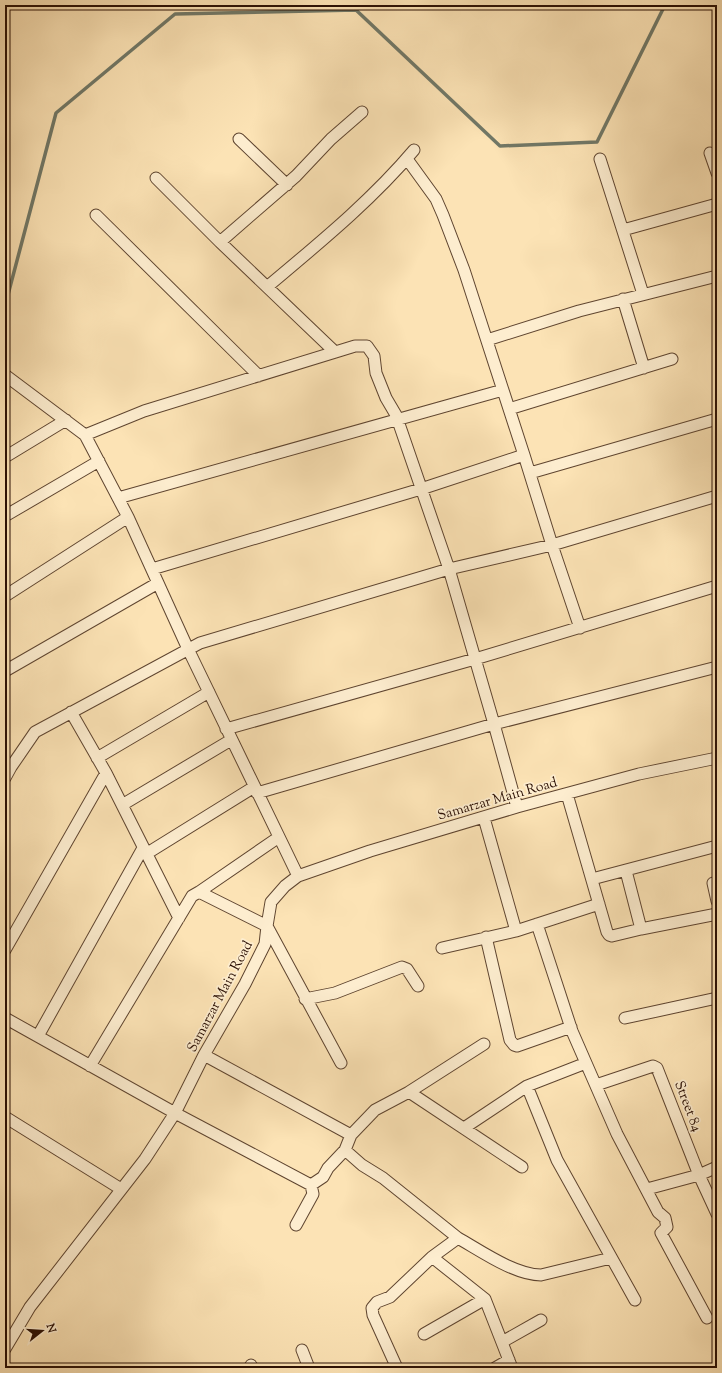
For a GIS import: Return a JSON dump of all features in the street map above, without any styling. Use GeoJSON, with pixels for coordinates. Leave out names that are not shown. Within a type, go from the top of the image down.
{"type":"FeatureCollection","features":[{"type":"Feature","properties":{"kind":"street"},"geometry":{"type":"LineString","coordinates":[[220,242],[287,185],[331,139],[362,112]]}},
{"type":"Feature","properties":{"kind":"street"},"geometry":{"type":"LineString","coordinates":[[239,139],[287,185]]}},
{"type":"Feature","properties":{"kind":"street"},"geometry":{"type":"LineString","coordinates":[[710,153],[717,173]]}},
{"type":"Feature","properties":{"kind":"street"},"geometry":{"type":"LineString","coordinates":[[267,287],[358,208],[410,154],[444,215],[464,270],[580,628]]}},
{"type":"Feature","properties":{"kind":"street"},"geometry":{"type":"LineString","coordinates":[[600,159],[643,294]]}},
{"type":"Feature","properties":{"kind":"street"},"geometry":{"type":"LineString","coordinates":[[156,178],[220,242],[335,352]]}},
{"type":"Feature","properties":{"kind":"street"},"geometry":{"type":"LineString","coordinates":[[623,230],[717,204]]}},
{"type":"Feature","properties":{"kind":"street"},"geometry":{"type":"LineString","coordinates":[[96,215],[259,376]]}},
{"type":"Feature","properties":{"kind":"street"},"geometry":{"type":"LineString","coordinates":[[487,340],[579,311],[717,276]]}},
{"type":"Feature","properties":{"kind":"street"},"geometry":{"type":"LineString","coordinates":[[623,299],[644,368]]}},
{"type":"Feature","properties":{"kind":"street"},"geometry":{"type":"LineString","coordinates":[[85,435],[144,411],[355,346],[367,346],[374,356],[376,373],[386,398],[398,420],[449,569],[476,659],[517,807]]}},
{"type":"Feature","properties":{"kind":"street"},"geometry":{"type":"LineString","coordinates":[[509,409],[672,359]]}},
{"type":"Feature","properties":{"kind":"street"},"geometry":{"type":"LineString","coordinates":[[5,374],[85,435],[128,517],[231,740],[298,876]]}},
{"type":"Feature","properties":{"kind":"street"},"geometry":{"type":"LineString","coordinates":[[118,498],[503,390]]}},
{"type":"Feature","properties":{"kind":"street"},"geometry":{"type":"LineString","coordinates":[[530,473],[717,419]]}},
{"type":"Feature","properties":{"kind":"street"},"geometry":{"type":"LineString","coordinates":[[5,458],[66,420]]}},
{"type":"Feature","properties":{"kind":"street"},"geometry":{"type":"LineString","coordinates":[[152,569],[421,489],[524,455]]}},
{"type":"Feature","properties":{"kind":"street"},"geometry":{"type":"LineString","coordinates":[[5,516],[99,460]]}},
{"type":"Feature","properties":{"kind":"street"},"geometry":{"type":"LineString","coordinates":[[5,778],[35,732],[200,643],[449,569],[552,545],[717,496]]}},
{"type":"Feature","properties":{"kind":"street"},"geometry":{"type":"LineString","coordinates":[[5,596],[128,517]]}},
{"type":"Feature","properties":{"kind":"street"},"geometry":{"type":"LineString","coordinates":[[5,671],[158,583]]}},
{"type":"Feature","properties":{"kind":"street"},"geometry":{"type":"LineString","coordinates":[[226,729],[476,659],[717,586]]}},
{"type":"Feature","properties":{"kind":"street"},"geometry":{"type":"LineString","coordinates":[[38,1036],[144,851],[256,790],[494,724],[717,667]]}},
{"type":"Feature","properties":{"kind":"street"},"geometry":{"type":"LineString","coordinates":[[97,758],[209,692]]}},
{"type":"Feature","properties":{"kind":"street"},"geometry":{"type":"LineString","coordinates":[[71,712],[106,773],[179,918]]}},
{"type":"Feature","properties":{"kind":"street"},"geometry":{"type":"LineString","coordinates":[[122,805],[231,740]]}},
{"type":"Feature","properties":{"kind":"street","name":"Samarzar Main Road"},"geometry":{"type":"LineString","coordinates":[[5,1348],[30,1307],[145,1160],[175,1113],[204,1055],[246,984],[265,944],[272,902],[285,886],[298,876],[370,851],[517,807],[639,774],[717,758]]}},
{"type":"Feature","properties":{"kind":"street"},"geometry":{"type":"LineString","coordinates":[[5,950],[106,773]]}},
{"type":"Feature","properties":{"kind":"street"},"geometry":{"type":"LineString","coordinates":[[567,794],[609,935],[612,936],[717,914]]}},
{"type":"Feature","properties":{"kind":"street"},"geometry":{"type":"LineString","coordinates":[[484,818],[516,931]]}},
{"type":"Feature","properties":{"kind":"street"},"geometry":{"type":"LineString","coordinates":[[90,1066],[192,896],[279,837]]}},
{"type":"Feature","properties":{"kind":"street"},"geometry":{"type":"LineString","coordinates":[[592,879],[717,846]]}},
{"type":"Feature","properties":{"kind":"street"},"geometry":{"type":"LineString","coordinates":[[626,870],[641,929]]}},
{"type":"Feature","properties":{"kind":"street"},"geometry":{"type":"LineString","coordinates":[[713,883],[717,901]]}},
{"type":"Feature","properties":{"kind":"street"},"geometry":{"type":"LineString","coordinates":[[199,892],[267,926],[341,1064]]}},
{"type":"Feature","properties":{"kind":"street"},"geometry":{"type":"LineString","coordinates":[[442,948],[516,931],[599,904]]}},
{"type":"Feature","properties":{"kind":"street"},"geometry":{"type":"LineString","coordinates":[[537,924],[571,1027],[586,1063],[617,1134],[658,1212],[665,1218],[667,1227],[661,1233],[707,1318]]}},
{"type":"Feature","properties":{"kind":"street"},"geometry":{"type":"LineString","coordinates":[[486,937],[510,1040],[514,1045],[517,1046],[571,1027]]}},
{"type":"Feature","properties":{"kind":"street"},"geometry":{"type":"LineString","coordinates":[[305,999],[335,993],[402,967],[407,969],[418,986]]}},
{"type":"Feature","properties":{"kind":"street"},"geometry":{"type":"LineString","coordinates":[[625,1018],[717,998]]}},
{"type":"Feature","properties":{"kind":"street"},"geometry":{"type":"LineString","coordinates":[[5,1018],[175,1113],[310,1185],[313,1194],[296,1225]]}},
{"type":"Feature","properties":{"kind":"street"},"geometry":{"type":"LineString","coordinates":[[310,1185],[323,1177],[328,1168],[345,1150],[351,1135],[375,1110],[409,1092],[484,1044]]}},
{"type":"Feature","properties":{"kind":"street"},"geometry":{"type":"LineString","coordinates":[[204,1055],[351,1135]]}},
{"type":"Feature","properties":{"kind":"street"},"geometry":{"type":"LineString","coordinates":[[464,1128],[527,1086],[586,1063]]}},
{"type":"Feature","properties":{"kind":"street","name":"Street 84"},"geometry":{"type":"LineString","coordinates":[[596,1085],[653,1066],[657,1068],[699,1175],[717,1214]]}},
{"type":"Feature","properties":{"kind":"street"},"geometry":{"type":"LineString","coordinates":[[527,1086],[556,1160],[634,1300]]}},
{"type":"Feature","properties":{"kind":"street"},"geometry":{"type":"LineString","coordinates":[[409,1092],[522,1166]]}},
{"type":"Feature","properties":{"kind":"street"},"geometry":{"type":"LineString","coordinates":[[5,1117],[121,1189]]}},
{"type":"Feature","properties":{"kind":"street"},"geometry":{"type":"LineString","coordinates":[[345,1150],[362,1165],[383,1178],[458,1238],[515,1270],[534,1275],[541,1275],[568,1267],[611,1258]]}},
{"type":"Feature","properties":{"kind":"street"},"geometry":{"type":"LineString","coordinates":[[647,1189],[699,1175],[717,1167]]}},
{"type":"Feature","properties":{"kind":"street"},"geometry":{"type":"LineString","coordinates":[[397,1368],[373,1315],[372,1308],[377,1302],[390,1297],[432,1256],[458,1238]]}},
{"type":"Feature","properties":{"kind":"street"},"geometry":{"type":"LineString","coordinates":[[432,1256],[485,1299],[511,1364],[495,1368]]}},
{"type":"Feature","properties":{"kind":"street"},"geometry":{"type":"LineString","coordinates":[[424,1334],[485,1299]]}},
{"type":"Feature","properties":{"kind":"street"},"geometry":{"type":"LineString","coordinates":[[502,1342],[542,1320]]}},
{"type":"Feature","properties":{"kind":"street"},"geometry":{"type":"LineString","coordinates":[[302,1350],[309,1368]]}},
{"type":"Feature","properties":{"kind":"waterway"},"geometry":{"type":"LineString","coordinates":[[5,306],[56,113],[175,14],[356,10],[500,146],[597,142],[665,5]]}}]}
